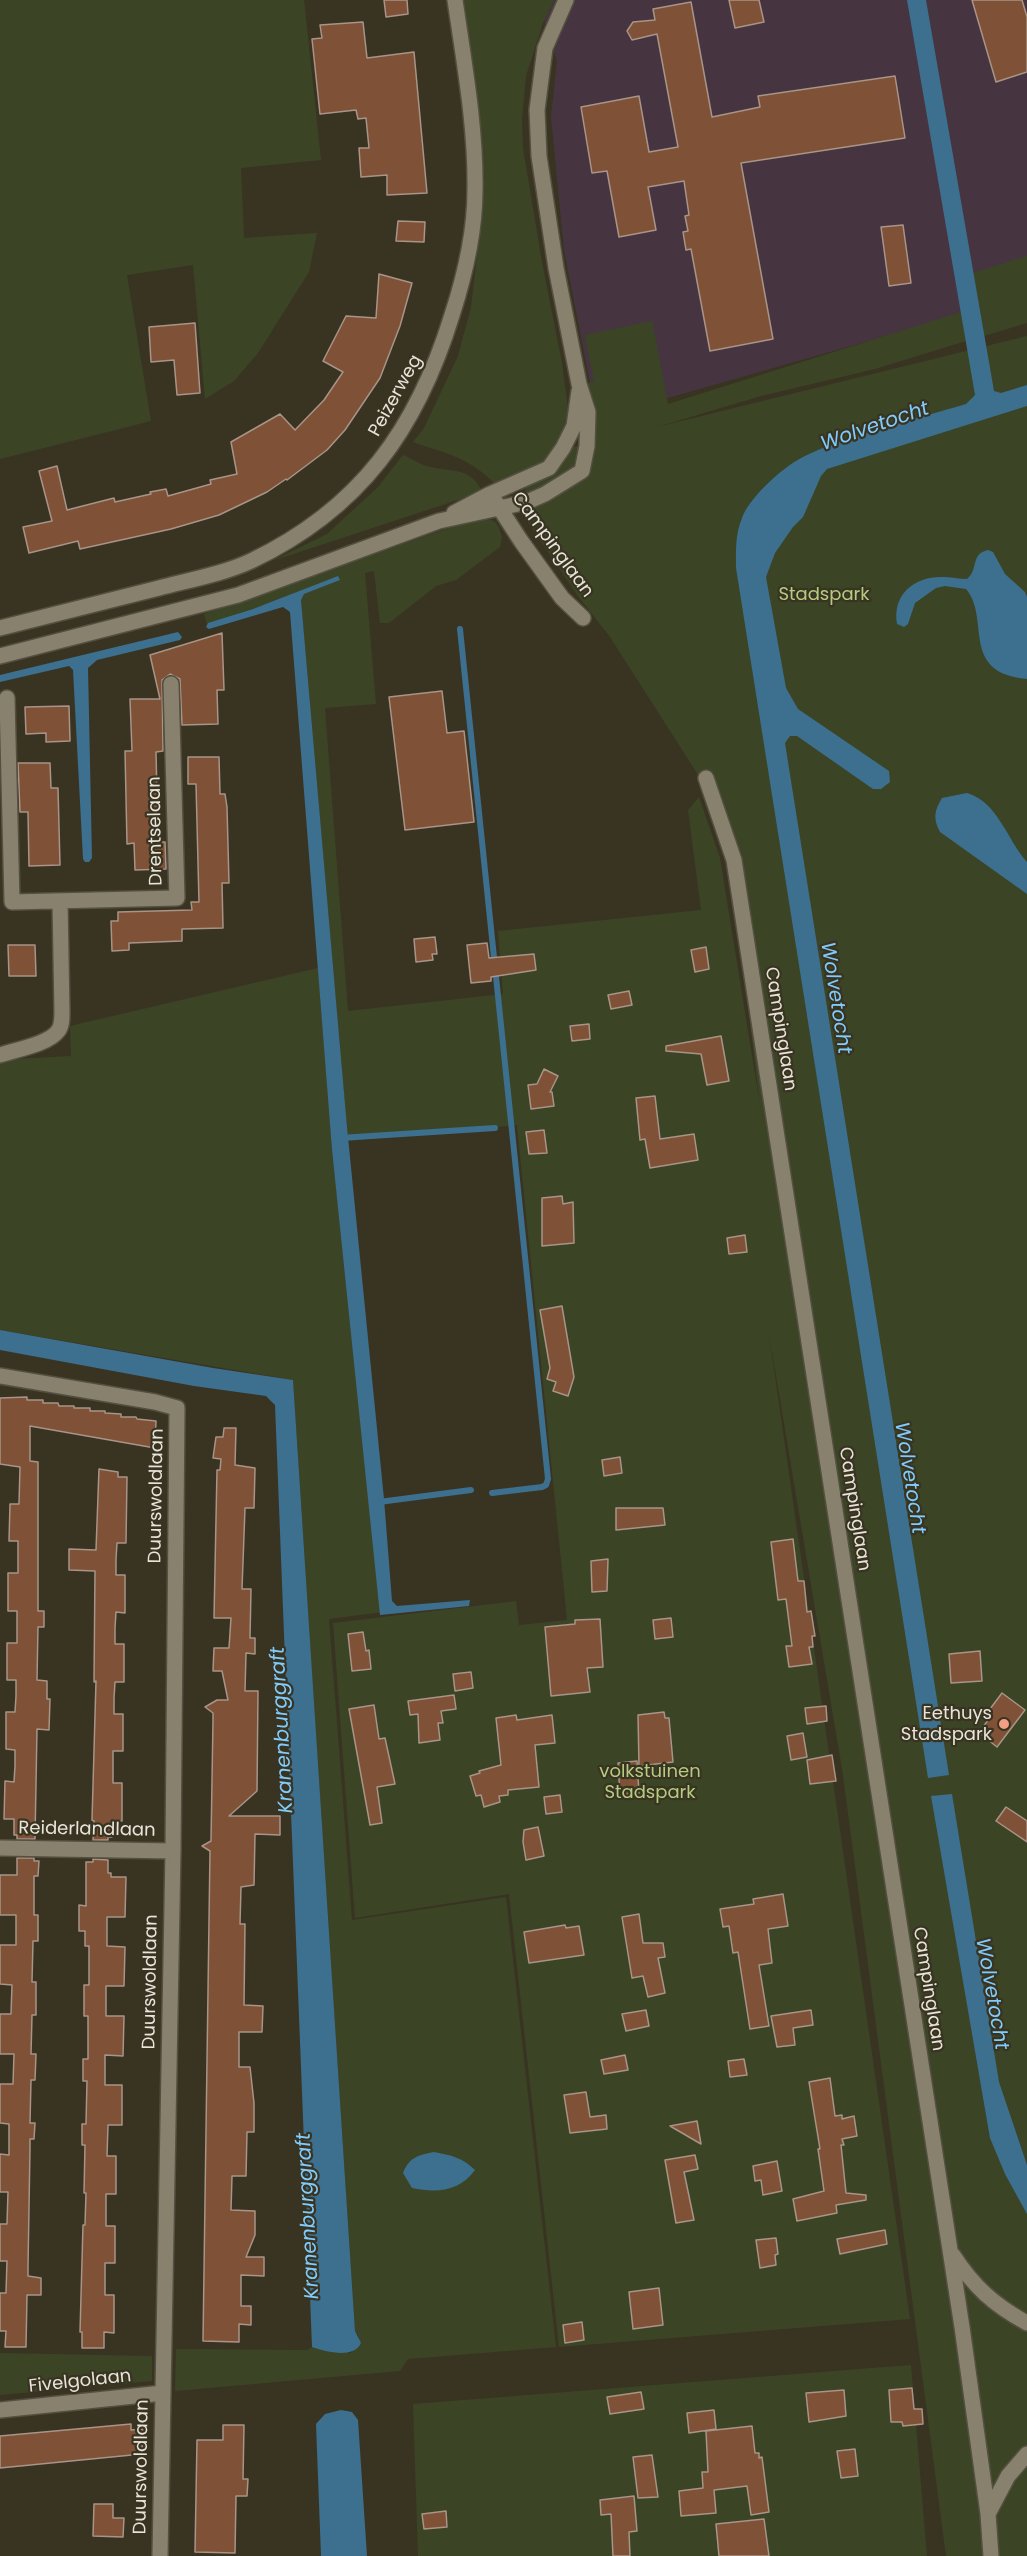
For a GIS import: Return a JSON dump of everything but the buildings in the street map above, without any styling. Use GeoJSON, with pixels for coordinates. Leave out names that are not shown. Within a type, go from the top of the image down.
{"type":"FeatureCollection","features":[{"type":"Feature","properties":{"kind":"street","name":"Peizerweg"},"geometry":{"type":"LineString","coordinates":[[0,628],[200,577],[248,562],[288,542],[329,514],[364,481],[398,439],[438,361],[462,284],[473,223],[475,170],[455,0]]}},
{"type":"Feature","properties":{"kind":"street"},"geometry":{"type":"LineString","coordinates":[[439,521],[501,508],[545,494],[582,471],[589,424],[588,412],[579,384],[538,156],[537,110],[545,48],[566,0]]}},
{"type":"Feature","properties":{"kind":"street"},"geometry":{"type":"LineString","coordinates":[[0,656],[238,595],[439,521],[490,494],[549,468],[563,448],[574,426],[579,384]]}},
{"type":"Feature","properties":{"kind":"street","name":"Campinglaan"},"geometry":{"type":"LineString","coordinates":[[490,494],[557,591],[583,618]]}},
{"type":"Feature","properties":{"kind":"street","name":"Drentselaan"},"geometry":{"type":"LineString","coordinates":[[7,698],[12,902],[177,898],[171,684]]}},
{"type":"Feature","properties":{"kind":"street","name":"Campinglaan"},"geometry":{"type":"LineString","coordinates":[[706,778],[734,860],[949,2250],[988,2514],[991,2556]]}},
{"type":"Feature","properties":{"kind":"street"},"geometry":{"type":"LineString","coordinates":[[0,1055],[41,1042],[53,1037],[60,1030],[62,1012],[60,901]]}},
{"type":"Feature","properties":{"kind":"street","name":"Duurswoldlaan"},"geometry":{"type":"LineString","coordinates":[[0,1376],[155,1402],[177,1408],[173,1851],[160,2556]]}},
{"type":"Feature","properties":{"kind":"street","name":"Reiderlandlaan"},"geometry":{"type":"LineString","coordinates":[[0,1848],[173,1851]]}},
{"type":"Feature","properties":{"kind":"street","name":"Campinglaan"},"geometry":{"type":"LineString","coordinates":[[949,2250],[970,2281],[993,2301],[1027,2323]]}},
{"type":"Feature","properties":{"kind":"street","name":"Fivelgolaan"},"geometry":{"type":"LineString","coordinates":[[0,2410],[163,2393]]}},
{"type":"Feature","properties":{"kind":"street"},"geometry":{"type":"LineString","coordinates":[[988,2514],[1008,2476],[1027,2454]]}},
{"type":"Feature","properties":{"kind":"shaded area"},"geometry":{"type":"Polygon","coordinates":[[[538,0],[1027,0],[1027,296],[597,418],[564,250],[551,117],[557,61],[538,0]]]}},
{"type":"Feature","properties":{"kind":"green space"},"geometry":{"type":"Polygon","coordinates":[[[0,0],[304,0],[321,160],[241,168],[244,238],[317,233],[309,272],[258,353],[234,381],[205,399],[193,265],[127,275],[151,421],[0,459],[0,0]]]}},
{"type":"Feature","properties":{"kind":"green space"},"geometry":{"type":"Polygon","coordinates":[[[462,0],[554,0],[543,23],[526,76],[522,119],[523,148],[562,363],[569,416],[566,449],[594,442],[588,383],[594,381],[585,335],[652,321],[668,404],[961,312],[966,341],[875,369],[761,396],[657,427],[1027,336],[1027,2556],[946,2556],[843,1775],[769,1334],[910,2319],[559,2347],[509,1894],[355,1918],[333,1623],[516,1601],[519,1625],[567,1620],[517,1125],[348,1141],[301,600],[304,594],[340,580],[207,624],[204,614],[474,519],[484,518],[494,521],[499,527],[502,538],[500,547],[456,580],[436,586],[389,623],[380,623],[374,571],[365,573],[376,704],[325,708],[348,1011],[503,994],[498,931],[701,910],[688,810],[699,797],[720,858],[760,1105],[725,817],[610,637],[578,596],[527,521],[533,516],[520,496],[546,462],[495,484],[467,462],[413,442],[424,428],[458,356],[471,307],[483,207],[483,157],[462,0]]]}},
{"type":"Feature","properties":{"kind":"green space"},"geometry":{"type":"Polygon","coordinates":[[[1027,256],[1027,323],[984,336],[973,273],[1027,256]]]}},
{"type":"Feature","properties":{"kind":"green space"},"geometry":{"type":"Polygon","coordinates":[[[403,455],[427,466],[467,474],[478,484],[482,492],[272,561],[327,534],[378,487],[403,455]]]}},
{"type":"Feature","properties":{"kind":"green space"},"geometry":{"type":"Polygon","coordinates":[[[318,968],[332,1150],[358,1398],[365,1400],[383,1612],[329,1619],[352,1920],[506,1897],[556,2347],[408,2359],[400,2371],[175,2391],[176,2349],[307,2350],[312,2347],[351,2353],[359,2337],[355,2331],[293,1380],[0,1330],[0,1063],[14,1059],[71,1056],[70,1026],[318,968]]]}},
{"type":"Feature","properties":{"kind":"green space"},"geometry":{"type":"Polygon","coordinates":[[[0,2353],[152,2356],[152,2381],[0,2395],[0,2353]]]}},
{"type":"Feature","properties":{"kind":"green space"},"geometry":{"type":"Polygon","coordinates":[[[911,2365],[927,2556],[418,2556],[413,2404],[911,2365]]]}},
{"type":"Feature","properties":{"kind":"water"},"geometry":{"type":"Polygon","coordinates":[[[907,0],[926,0],[994,391],[1001,393],[1027,385],[1027,406],[827,469],[821,476],[803,517],[775,553],[766,577],[786,688],[798,709],[889,771],[890,782],[881,789],[873,789],[797,736],[790,736],[785,743],[949,1775],[928,1778],[736,568],[737,537],[746,509],[770,482],[789,466],[807,455],[845,440],[966,404],[975,395],[907,0]]]}},
{"type":"Feature","properties":{"kind":"water"},"geometry":{"type":"Polygon","coordinates":[[[988,550],[993,552],[1005,574],[1025,592],[1027,597],[1027,679],[1006,675],[992,666],[984,656],[980,643],[977,614],[966,589],[945,586],[936,588],[915,603],[908,624],[904,627],[897,624],[898,604],[908,589],[923,580],[933,578],[967,579],[979,555],[988,550]]]}},
{"type":"Feature","properties":{"kind":"water"},"geometry":{"type":"Polygon","coordinates":[[[338,576],[340,580],[304,594],[301,600],[347,1127],[392,1601],[397,1606],[470,1600],[469,1606],[380,1615],[332,1150],[290,612],[283,607],[209,629],[206,627],[208,623],[253,609],[338,576]]]}},
{"type":"Feature","properties":{"kind":"water"},"geometry":{"type":"Polygon","coordinates":[[[178,632],[182,637],[180,640],[97,660],[88,668],[92,858],[89,862],[85,862],[83,859],[73,670],[69,666],[0,682],[0,675],[178,632]]]}},
{"type":"Feature","properties":{"kind":"water"},"geometry":{"type":"Polygon","coordinates":[[[967,793],[987,804],[1027,862],[1027,894],[940,832],[935,815],[942,798],[967,793]]]}},
{"type":"Feature","properties":{"kind":"water","name":"Kranenburggraft"},"geometry":{"type":"Polygon","coordinates":[[[0,1330],[293,1380],[355,2331],[361,2343],[352,2351],[339,2353],[312,2347],[275,1405],[266,1396],[194,1386],[0,1350],[0,1330]]]}},
{"type":"Feature","properties":{"kind":"water"},"geometry":{"type":"Polygon","coordinates":[[[952,1794],[999,2082],[1027,2165],[1027,2214],[1005,2174],[990,2138],[931,1796],[952,1794]]]}},
{"type":"Feature","properties":{"kind":"water"},"geometry":{"type":"Polygon","coordinates":[[[434,2152],[456,2158],[475,2170],[462,2183],[454,2187],[438,2190],[412,2188],[403,2173],[408,2163],[424,2154],[434,2152]]]}},
{"type":"Feature","properties":{"kind":"water"},"geometry":{"type":"Polygon","coordinates":[[[341,2410],[352,2412],[358,2420],[367,2556],[321,2556],[316,2424],[325,2414],[341,2410]]]}},
{"type":"Feature","properties":{"kind":"waterway"},"geometry":{"type":"LineString","coordinates":[[460,629],[548,1479],[546,1485],[542,1487],[492,1493]]}},
{"type":"Feature","properties":{"kind":"waterway"},"geometry":{"type":"LineString","coordinates":[[340,1138],[495,1128]]}},
{"type":"Feature","properties":{"kind":"waterway"},"geometry":{"type":"LineString","coordinates":[[379,1502],[471,1490]]}},
{"type":"Feature","properties":{"kind":"place","name":"Eethuys Stadspark"},"geometry":{"type":"Point","coordinates":[1004,1724]}},
{"type":"Feature","properties":{"kind":"water label","name":"Wolvetocht"},"geometry":{"type":"Point","coordinates":[875,427]}},
{"type":"Feature","properties":{"kind":"water label","name":"Wolvetocht"},"geometry":{"type":"Point","coordinates":[835,998]}},
{"type":"Feature","properties":{"kind":"water label","name":"Wolvetocht"},"geometry":{"type":"Point","coordinates":[909,1478]}},
{"type":"Feature","properties":{"kind":"water label","name":"Wolvetocht"},"geometry":{"type":"Point","coordinates":[991,1994]}},
{"type":"Feature","properties":{"kind":"park label","name":"Stadspark"},"geometry":{"type":"Point","coordinates":[824,595]}},
{"type":"Feature","properties":{"kind":"park label","name":"volkstuinen Stadspark"},"geometry":{"type":"Point","coordinates":[650,1782]}}]}
